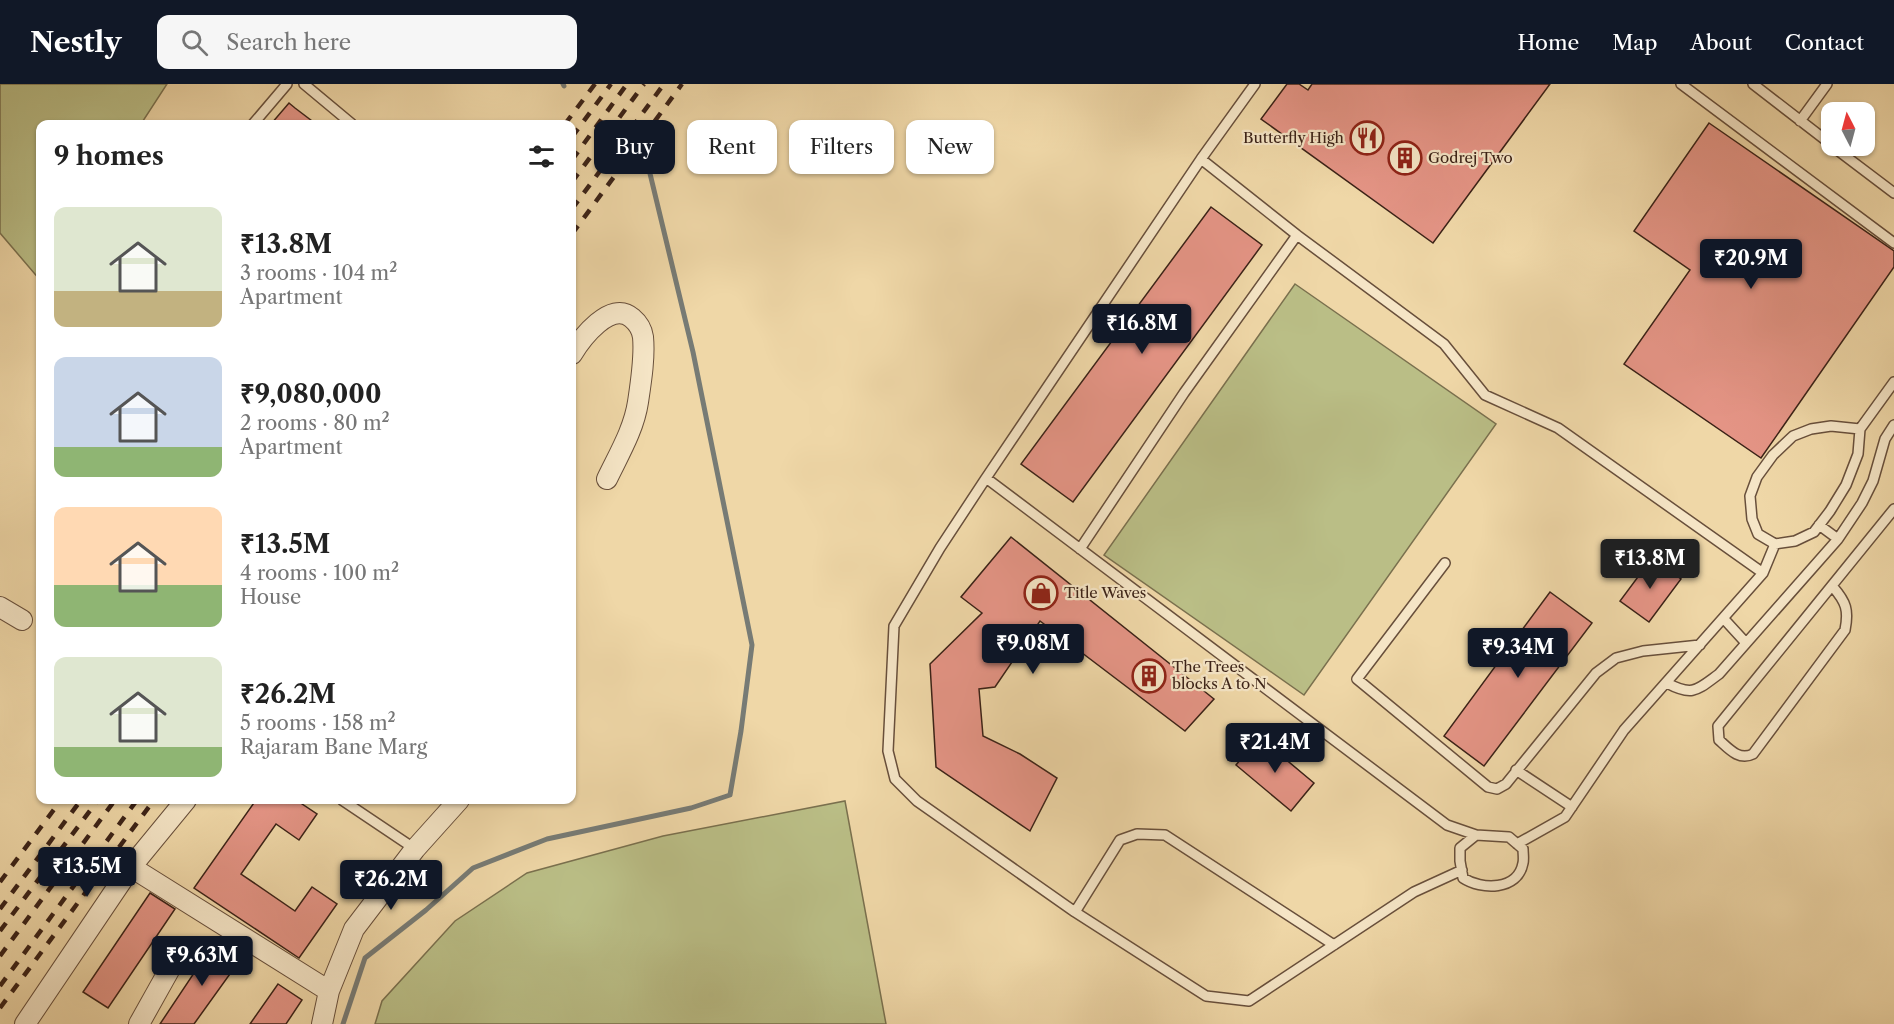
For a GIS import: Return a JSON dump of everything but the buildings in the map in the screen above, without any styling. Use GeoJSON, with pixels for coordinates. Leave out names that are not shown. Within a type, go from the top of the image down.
{"type":"FeatureCollection","features":[{"type":"Feature","properties":{"kind":"street"},"geometry":{"type":"LineString","coordinates":[[576,349],[593,326],[607,316],[630,315],[639,325],[643,336],[638,404],[627,440],[607,479]]}},
{"type":"Feature","properties":{"kind":"street"},"geometry":{"type":"LineString","coordinates":[[0,607],[22,620]]}},
{"type":"Feature","properties":{"kind":"street"},"geometry":{"type":"LineString","coordinates":[[25,1024],[131,867],[183,804]]}},
{"type":"Feature","properties":{"kind":"street"},"geometry":{"type":"LineString","coordinates":[[322,1024],[329,991],[354,929],[415,849],[455,804]]}},
{"type":"Feature","properties":{"kind":"street"},"geometry":{"type":"LineString","coordinates":[[131,867],[329,991]]}},
{"type":"Feature","properties":{"kind":"street"},"geometry":{"type":"LineString","coordinates":[[139,1024],[172,965]]}},
{"type":"Feature","properties":{"kind":"lane"},"geometry":{"type":"LineString","coordinates":[[256,120],[287,84]]}},
{"type":"Feature","properties":{"kind":"lane"},"geometry":{"type":"LineString","coordinates":[[304,84],[347,120]]}},
{"type":"Feature","properties":{"kind":"lane"},"geometry":{"type":"LineString","coordinates":[[1256,84],[1201,159],[986,478],[940,548],[894,626],[888,751],[895,779],[917,801],[1075,912],[1206,996],[1249,1001],[1414,892],[1461,870]]}},
{"type":"Feature","properties":{"kind":"lane"},"geometry":{"type":"LineString","coordinates":[[1681,84],[1894,243]]}},
{"type":"Feature","properties":{"kind":"lane"},"geometry":{"type":"LineString","coordinates":[[1754,84],[1821,137]]}},
{"type":"Feature","properties":{"kind":"lane"},"geometry":{"type":"LineString","coordinates":[[1800,121],[1827,84]]}},
{"type":"Feature","properties":{"kind":"lane"},"geometry":{"type":"LineString","coordinates":[[1846,156],[1894,193]]}},
{"type":"Feature","properties":{"kind":"lane"},"geometry":{"type":"LineString","coordinates":[[1201,159],[1297,236],[1444,344],[1485,395],[1558,428],[1763,573]]}},
{"type":"Feature","properties":{"kind":"lane"},"geometry":{"type":"LineString","coordinates":[[1080,549],[1184,393],[1297,236]]}},
{"type":"Feature","properties":{"kind":"lane"},"geometry":{"type":"LineString","coordinates":[[1860,429],[1831,426],[1811,429],[1793,436],[1757,477],[1750,496],[1752,519],[1758,534],[1776,544],[1795,541],[1814,532],[1846,485],[1858,454],[1860,429],[1894,382]]}},
{"type":"Feature","properties":{"kind":"lane"},"geometry":{"type":"LineString","coordinates":[[1667,683],[1683,692],[1697,690],[1719,674],[1838,539],[1862,503],[1873,481],[1885,439],[1894,425]]}},
{"type":"Feature","properties":{"kind":"lane"},"geometry":{"type":"LineString","coordinates":[[986,478],[1447,825],[1476,836],[1509,837],[1523,849],[1523,864],[1516,877],[1502,885],[1488,887],[1472,884],[1463,878],[1460,848],[1476,836]]}},
{"type":"Feature","properties":{"kind":"lane"},"geometry":{"type":"LineString","coordinates":[[1833,587],[1846,602],[1848,613],[1845,630],[1753,754],[1746,757],[1739,756],[1719,740],[1716,735],[1718,726],[1894,509]]}},
{"type":"Feature","properties":{"kind":"lane"},"geometry":{"type":"LineString","coordinates":[[1819,525],[1838,539]]}},
{"type":"Feature","properties":{"kind":"lane"},"geometry":{"type":"LineString","coordinates":[[1517,844],[1565,817],[1624,730],[1763,573],[1776,544]]}},
{"type":"Feature","properties":{"kind":"lane"},"geometry":{"type":"LineString","coordinates":[[1445,564],[1357,680],[1488,787],[1497,789],[1506,784],[1596,673],[1616,658],[1643,651],[1700,645]]}},
{"type":"Feature","properties":{"kind":"lane"},"geometry":{"type":"LineString","coordinates":[[1724,618],[1746,643]]}},
{"type":"Feature","properties":{"kind":"lane"},"geometry":{"type":"LineString","coordinates":[[1516,770],[1572,807]]}},
{"type":"Feature","properties":{"kind":"lane"},"geometry":{"type":"LineString","coordinates":[[348,804],[415,849]]}},
{"type":"Feature","properties":{"kind":"lane"},"geometry":{"type":"LineString","coordinates":[[1075,912],[1120,840],[1137,834],[1165,835],[1334,945]]}},
{"type":"Feature","properties":{"kind":"green space"},"geometry":{"type":"Polygon","coordinates":[[[0,84],[167,84],[144,120],[36,120],[36,275],[0,233],[0,84]]]}},
{"type":"Feature","properties":{"kind":"green space"},"geometry":{"type":"Polygon","coordinates":[[[1295,284],[1496,424],[1304,695],[1104,555],[1295,284]]]}},
{"type":"Feature","properties":{"kind":"green space"},"geometry":{"type":"Polygon","coordinates":[[[845,801],[886,1024],[375,1024],[382,1001],[455,921],[527,873],[663,836],[845,801]]]}},
{"type":"Feature","properties":{"kind":"waterway"},"geometry":{"type":"LineString","coordinates":[[343,1024],[365,958],[426,910],[473,868],[547,839],[691,808],[730,795],[752,645],[693,352],[650,174]]}},
{"type":"Feature","properties":{"kind":"railway"},"geometry":{"type":"LineString","coordinates":[[568,120],[595,84]]}},
{"type":"Feature","properties":{"kind":"railway"},"geometry":{"type":"LineString","coordinates":[[576,132],[611,84]]}},
{"type":"Feature","properties":{"kind":"railway"},"geometry":{"type":"LineString","coordinates":[[576,154],[627,84]]}},
{"type":"Feature","properties":{"kind":"railway"},"geometry":{"type":"LineString","coordinates":[[576,177],[644,84]]}},
{"type":"Feature","properties":{"kind":"railway"},"geometry":{"type":"LineString","coordinates":[[576,204],[664,84]]}},
{"type":"Feature","properties":{"kind":"railway"},"geometry":{"type":"LineString","coordinates":[[576,229],[682,84]]}},
{"type":"Feature","properties":{"kind":"railway"},"geometry":{"type":"LineString","coordinates":[[0,882],[58,804]]}},
{"type":"Feature","properties":{"kind":"railway"},"geometry":{"type":"LineString","coordinates":[[0,909],[78,804]]}},
{"type":"Feature","properties":{"kind":"railway"},"geometry":{"type":"LineString","coordinates":[[0,931],[95,804]]}},
{"type":"Feature","properties":{"kind":"railway"},"geometry":{"type":"LineString","coordinates":[[0,956],[112,804]]}},
{"type":"Feature","properties":{"kind":"railway"},"geometry":{"type":"LineString","coordinates":[[0,986],[134,804]]}},
{"type":"Feature","properties":{"kind":"railway"},"geometry":{"type":"LineString","coordinates":[[0,1008],[151,804]]}},
{"type":"Feature","properties":{"kind":"place","name":"Butterfly High"},"geometry":{"type":"Point","coordinates":[1367,138]}},
{"type":"Feature","properties":{"kind":"place","name":"Godrej Two"},"geometry":{"type":"Point","coordinates":[1405,158]}},
{"type":"Feature","properties":{"kind":"place","name":"Title Waves"},"geometry":{"type":"Point","coordinates":[1041,593]}},
{"type":"Feature","properties":{"kind":"place","name":"The Trees blocks A to N"},"geometry":{"type":"Point","coordinates":[1149,676]}}]}
